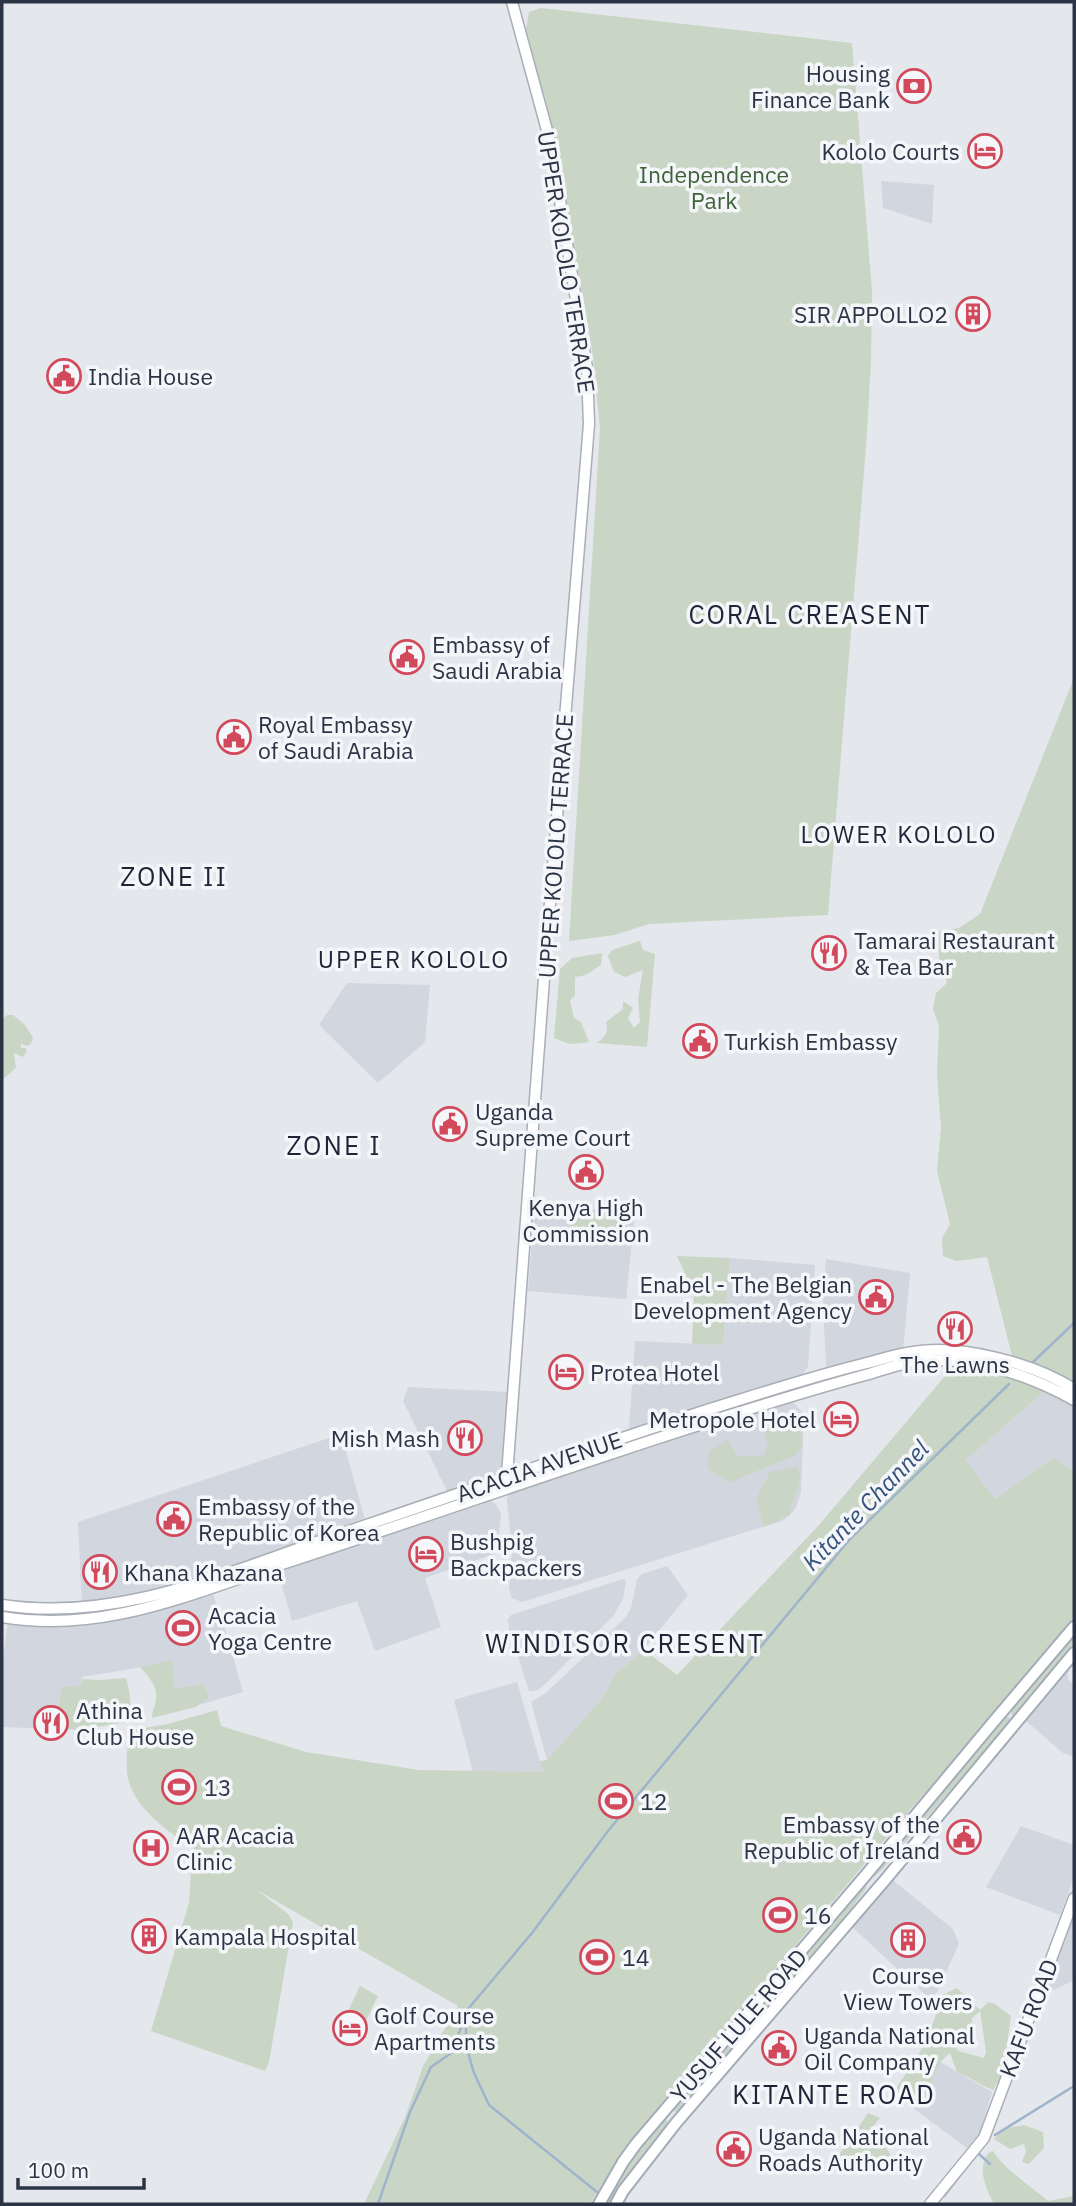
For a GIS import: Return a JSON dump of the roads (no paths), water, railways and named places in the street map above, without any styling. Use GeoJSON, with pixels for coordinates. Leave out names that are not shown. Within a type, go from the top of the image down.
{"type":"FeatureCollection","features":[{"type":"Feature","properties":{"kind":"main road","name":"UPPER KOLOLO TERRACE"},"geometry":{"type":"LineString","coordinates":[[506,1489],[589,400],[587,368],[551,145],[512,2]]}},
{"type":"Feature","properties":{"kind":"main road","name":"ACACIA AVENUE"},"geometry":{"type":"LineString","coordinates":[[2,1605],[31,1609],[85,1608],[151,1597],[233,1572],[508,1476],[801,1380],[914,1351],[975,1353],[997,1358],[1045,1374],[1074,1389]]}},
{"type":"Feature","properties":{"kind":"main road","name":"ACACIA AVENUE"},"geometry":{"type":"LineString","coordinates":[[2,1617],[38,1620],[92,1618],[155,1607],[776,1399],[917,1361],[948,1361],[1006,1370],[1033,1379],[1074,1400]]}},
{"type":"Feature","properties":{"kind":"main road","name":"YUSUF LULE ROAD"},"geometry":{"type":"LineString","coordinates":[[599,2204],[623,2162],[663,2113],[1074,1627]]}},
{"type":"Feature","properties":{"kind":"main road","name":"YUSUF LULE ROAD"},"geometry":{"type":"LineString","coordinates":[[617,2204],[623,2191],[676,2123],[1074,1653]]}},
{"type":"Feature","properties":{"kind":"main road"},"geometry":{"type":"LineString","coordinates":[[995,1720],[1006,1734]]}},
{"type":"Feature","properties":{"kind":"main road","name":"KAFU ROAD"},"geometry":{"type":"LineString","coordinates":[[930,2204],[984,2138],[1074,1898]]}},
{"type":"Feature","properties":{"kind":"main road"},"geometry":{"type":"LineString","coordinates":[[663,2113],[676,2123]]}},
{"type":"Feature","properties":{"kind":"waterway","name":"Kitante Channel"},"geometry":{"type":"LineString","coordinates":[[1031,1364],[1074,1323]]}},
{"type":"Feature","properties":{"kind":"waterway","name":"Kitante Channel"},"geometry":{"type":"LineString","coordinates":[[463,2015],[532,1933],[608,1831],[850,1539],[1009,1384]]}},
{"type":"Feature","properties":{"kind":"waterway"},"geometry":{"type":"LineString","coordinates":[[463,2015],[466,2046],[474,2073],[489,2105],[597,2192]]}},
{"type":"Feature","properties":{"kind":"waterway"},"geometry":{"type":"LineString","coordinates":[[378,2204],[410,2112],[431,2067],[450,2054],[461,2028],[462,2018]]}},
{"type":"Feature","properties":{"kind":"waterway"},"geometry":{"type":"LineString","coordinates":[[995,2135],[1074,2086]]}},
{"type":"Feature","properties":{"kind":"waterway"},"geometry":{"type":"LineString","coordinates":[[944,2196],[984,2145]]}},
{"type":"Feature","properties":{"kind":"waterway"},"geometry":{"type":"LineString","coordinates":[[979,2154],[990,2164]]}},
{"type":"Feature","properties":{"kind":"place","name":"Housing Finance Bank"},"geometry":{"type":"Point","coordinates":[914,86]}},
{"type":"Feature","properties":{"kind":"place","name":"Kololo Courts"},"geometry":{"type":"Point","coordinates":[985,151]}},
{"type":"Feature","properties":{"kind":"place","name":"SIR APPOLLO2"},"geometry":{"type":"Point","coordinates":[973,314]}},
{"type":"Feature","properties":{"kind":"place","name":"India House"},"geometry":{"type":"Point","coordinates":[64,376]}},
{"type":"Feature","properties":{"kind":"place","name":"Embassy of Saudi Arabia"},"geometry":{"type":"Point","coordinates":[407,657]}},
{"type":"Feature","properties":{"kind":"place","name":"Royal Embassy of Saudi Arabia"},"geometry":{"type":"Point","coordinates":[234,737]}},
{"type":"Feature","properties":{"kind":"place","name":"Tamarai Restaurant & Tea Bar"},"geometry":{"type":"Point","coordinates":[829,953]}},
{"type":"Feature","properties":{"kind":"place","name":"Turkish Embassy"},"geometry":{"type":"Point","coordinates":[700,1041]}},
{"type":"Feature","properties":{"kind":"place","name":"Uganda Supreme Court"},"geometry":{"type":"Point","coordinates":[450,1124]}},
{"type":"Feature","properties":{"kind":"place","name":"Kenya High Commission"},"geometry":{"type":"Point","coordinates":[586,1172]}},
{"type":"Feature","properties":{"kind":"place","name":"Enabel - The Belgian Development Agency"},"geometry":{"type":"Point","coordinates":[876,1297]}},
{"type":"Feature","properties":{"kind":"place","name":"The Lawns"},"geometry":{"type":"Point","coordinates":[955,1329]}},
{"type":"Feature","properties":{"kind":"place","name":"Protea Hotel"},"geometry":{"type":"Point","coordinates":[566,1372]}},
{"type":"Feature","properties":{"kind":"place","name":"Metropole Hotel"},"geometry":{"type":"Point","coordinates":[841,1419]}},
{"type":"Feature","properties":{"kind":"place","name":"Mish Mash"},"geometry":{"type":"Point","coordinates":[465,1438]}},
{"type":"Feature","properties":{"kind":"place","name":"Embassy of the Republic of Korea"},"geometry":{"type":"Point","coordinates":[174,1519]}},
{"type":"Feature","properties":{"kind":"place","name":"Bushpig Backpackers"},"geometry":{"type":"Point","coordinates":[426,1554]}},
{"type":"Feature","properties":{"kind":"place","name":"Khana Khazana"},"geometry":{"type":"Point","coordinates":[100,1572]}},
{"type":"Feature","properties":{"kind":"place","name":"Acacia Yoga Centre"},"geometry":{"type":"Point","coordinates":[183,1628]}},
{"type":"Feature","properties":{"kind":"place","name":"Athina Club House"},"geometry":{"type":"Point","coordinates":[51,1723]}},
{"type":"Feature","properties":{"kind":"place","name":"13"},"geometry":{"type":"Point","coordinates":[179,1787]}},
{"type":"Feature","properties":{"kind":"place","name":"12"},"geometry":{"type":"Point","coordinates":[616,1801]}},
{"type":"Feature","properties":{"kind":"place","name":"Embassy of the Republic of Ireland"},"geometry":{"type":"Point","coordinates":[964,1837]}},
{"type":"Feature","properties":{"kind":"place","name":"AAR Acacia Clinic"},"geometry":{"type":"Point","coordinates":[151,1848]}},
{"type":"Feature","properties":{"kind":"place","name":"16"},"geometry":{"type":"Point","coordinates":[780,1915]}},
{"type":"Feature","properties":{"kind":"place","name":"Kampala Hospital"},"geometry":{"type":"Point","coordinates":[149,1936]}},
{"type":"Feature","properties":{"kind":"place","name":"Course View Towers"},"geometry":{"type":"Point","coordinates":[908,1940]}},
{"type":"Feature","properties":{"kind":"place","name":"14"},"geometry":{"type":"Point","coordinates":[597,1957]}},
{"type":"Feature","properties":{"kind":"place","name":"Golf Course Apartments"},"geometry":{"type":"Point","coordinates":[350,2028]}},
{"type":"Feature","properties":{"kind":"place","name":"Uganda National Oil Company"},"geometry":{"type":"Point","coordinates":[779,2048]}},
{"type":"Feature","properties":{"kind":"place","name":"Uganda National Roads Authority"},"geometry":{"type":"Point","coordinates":[734,2149]}},
{"type":"Feature","properties":{"kind":"district","name":"CORAL CREASENT"},"geometry":{"type":"Point","coordinates":[810,614]}},
{"type":"Feature","properties":{"kind":"district","name":"LOWER KOLOLO"},"geometry":{"type":"Point","coordinates":[899,834]}},
{"type":"Feature","properties":{"kind":"district","name":"ZONE II"},"geometry":{"type":"Point","coordinates":[174,876]}},
{"type":"Feature","properties":{"kind":"district","name":"UPPER KOLOLO"},"geometry":{"type":"Point","coordinates":[414,959]}},
{"type":"Feature","properties":{"kind":"district","name":"ZONE I"},"geometry":{"type":"Point","coordinates":[334,1145]}},
{"type":"Feature","properties":{"kind":"district","name":"WINDISOR CRESENT"},"geometry":{"type":"Point","coordinates":[625,1643]}},
{"type":"Feature","properties":{"kind":"district","name":"KITANTE ROAD"},"geometry":{"type":"Point","coordinates":[834,2094]}},
{"type":"Feature","properties":{"kind":"park label","name":"Independence Park"},"geometry":{"type":"Point","coordinates":[714,187]}}]}
